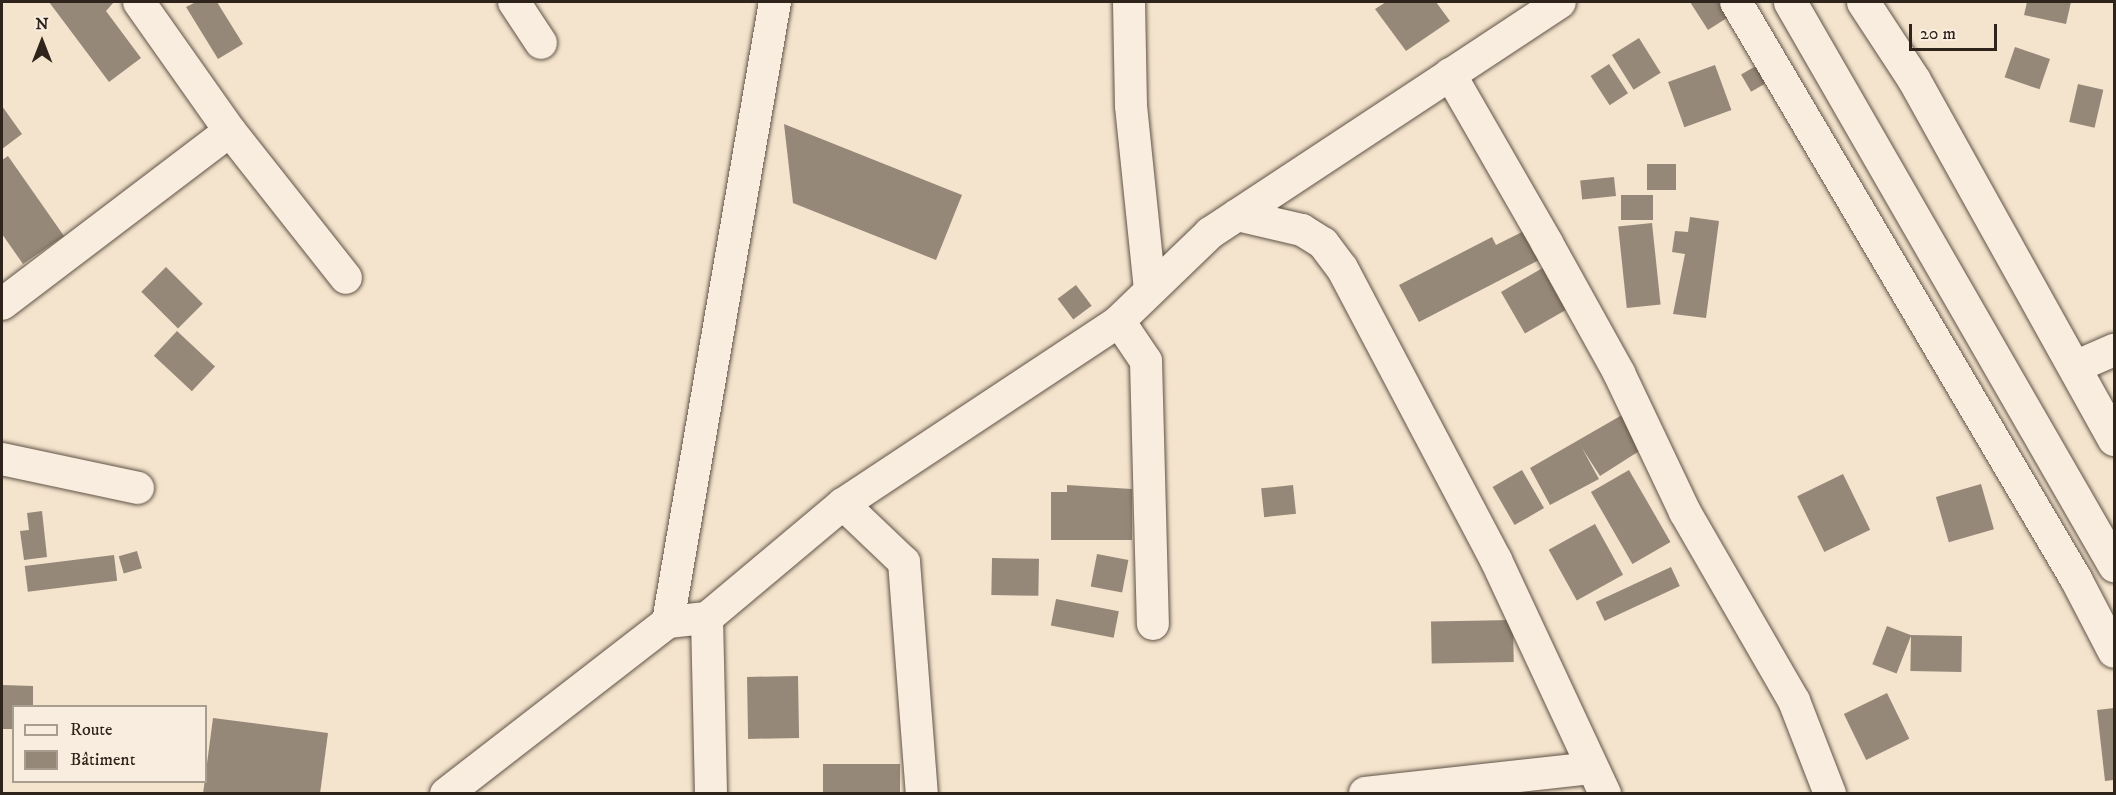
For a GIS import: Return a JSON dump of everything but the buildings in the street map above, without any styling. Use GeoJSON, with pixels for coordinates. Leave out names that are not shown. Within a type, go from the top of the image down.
{"type":"FeatureCollection","features":[{"type":"Feature","properties":{"kind":"main road"},"geometry":{"type":"LineString","coordinates":[[1790,2],[2115,565]]}},
{"type":"Feature","properties":{"kind":"main road"},"geometry":{"type":"LineString","coordinates":[[1863,2],[1914,80],[2115,439]]}},
{"type":"Feature","properties":{"kind":"street"},"geometry":{"type":"LineString","coordinates":[[139,2],[230,131],[346,278]]}},
{"type":"Feature","properties":{"kind":"street"},"geometry":{"type":"LineString","coordinates":[[514,2],[541,43]]}},
{"type":"Feature","properties":{"kind":"street"},"geometry":{"type":"LineString","coordinates":[[668,622],[775,2]]}},
{"type":"Feature","properties":{"kind":"street"},"geometry":{"type":"LineString","coordinates":[[446,794],[668,622],[707,618],[843,504],[1119,321],[1183,256],[1237,215],[1560,2]]}},
{"type":"Feature","properties":{"kind":"street"},"geometry":{"type":"LineString","coordinates":[[1736,2],[2076,579],[2115,652]]}},
{"type":"Feature","properties":{"kind":"street"},"geometry":{"type":"LineString","coordinates":[[1132,4],[1131,106],[1150,289]]}},
{"type":"Feature","properties":{"kind":"street"},"geometry":{"type":"LineString","coordinates":[[1450,74],[1619,373],[1685,512],[1794,701],[1830,794]]}},
{"type":"Feature","properties":{"kind":"street"},"geometry":{"type":"LineString","coordinates":[[2,304],[230,131]]}},
{"type":"Feature","properties":{"kind":"street"},"geometry":{"type":"LineString","coordinates":[[1237,215],[1302,230],[1323,243],[1342,268],[1496,560],[1598,781],[1365,793]]}},
{"type":"Feature","properties":{"kind":"street"},"geometry":{"type":"LineString","coordinates":[[1119,321],[1146,361],[1153,624]]}},
{"type":"Feature","properties":{"kind":"street"},"geometry":{"type":"LineString","coordinates":[[2075,368],[2115,350]]}},
{"type":"Feature","properties":{"kind":"street"},"geometry":{"type":"LineString","coordinates":[[2,459],[138,488]]}},
{"type":"Feature","properties":{"kind":"street"},"geometry":{"type":"LineString","coordinates":[[843,504],[904,562],[922,794]]}},
{"type":"Feature","properties":{"kind":"street"},"geometry":{"type":"LineString","coordinates":[[707,618],[711,794]]}}]}
